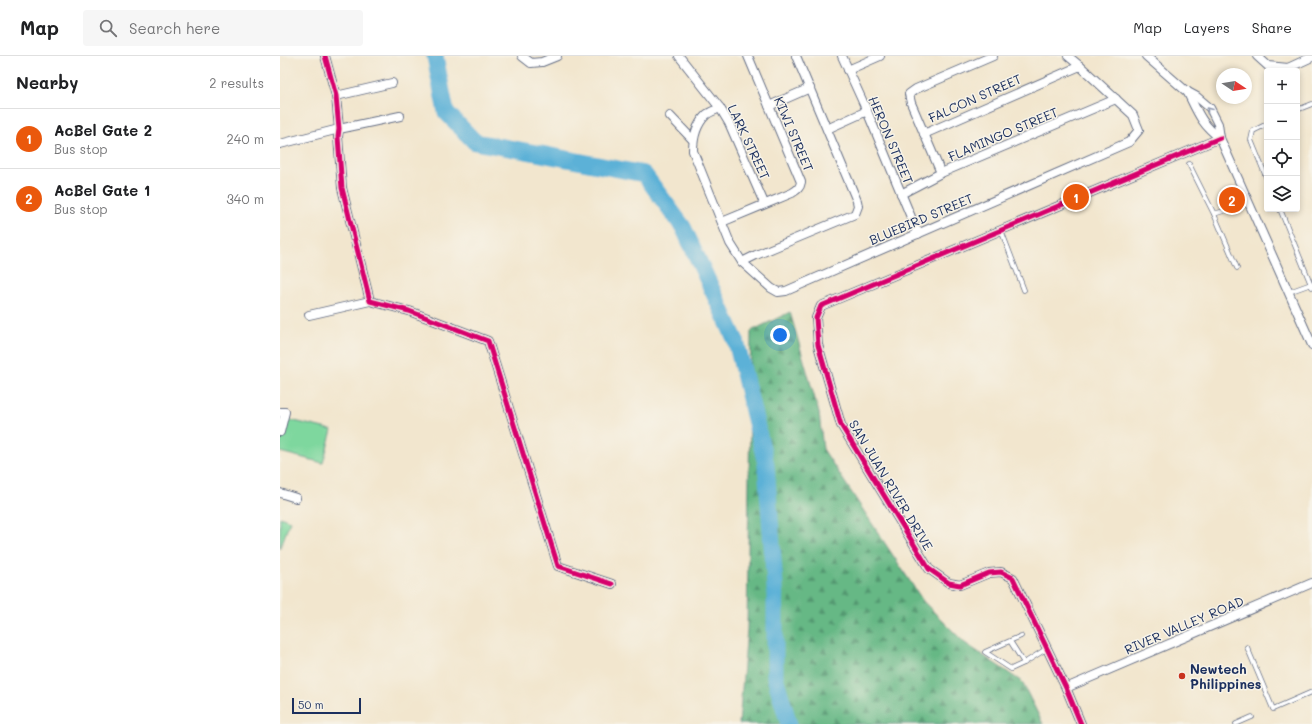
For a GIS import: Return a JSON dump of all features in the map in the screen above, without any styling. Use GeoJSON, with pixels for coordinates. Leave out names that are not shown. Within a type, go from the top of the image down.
{"type":"FeatureCollection","features":[{"type":"Feature","properties":{"kind":"street"},"geometry":{"type":"LineString","coordinates":[[325,56],[336,96],[342,188],[370,301]]}},
{"type":"Feature","properties":{"kind":"street"},"geometry":{"type":"LineString","coordinates":[[523,57],[531,63],[542,62],[557,56]]}},
{"type":"Feature","properties":{"kind":"street","name":"LARK STREET"},"geometry":{"type":"LineString","coordinates":[[679,56],[720,108],[729,123],[764,203]]}},
{"type":"Feature","properties":{"kind":"street","name":"KIWI STREET"},"geometry":{"type":"LineString","coordinates":[[722,222],[797,190],[801,186],[801,182],[748,56]]}},
{"type":"Feature","properties":{"kind":"street"},"geometry":{"type":"LineString","coordinates":[[742,262],[855,214],[858,206],[796,56]]}},
{"type":"Feature","properties":{"kind":"street","name":"HERON STREET"},"geometry":{"type":"LineString","coordinates":[[842,56],[867,111],[918,234]]}},
{"type":"Feature","properties":{"kind":"street"},"geometry":{"type":"LineString","coordinates":[[848,70],[880,56]]}},
{"type":"Feature","properties":{"kind":"street"},"geometry":{"type":"LineString","coordinates":[[941,174],[909,98],[909,94],[912,91],[993,56]]}},
{"type":"Feature","properties":{"kind":"street","name":"BLUEBIRD STREET"},"geometry":{"type":"LineString","coordinates":[[693,140],[693,151],[730,243],[742,262],[771,288],[778,292],[786,291],[1129,142],[1139,130],[1133,115],[1068,56]]}},
{"type":"Feature","properties":{"kind":"street"},"geometry":{"type":"LineString","coordinates":[[1146,56],[1210,108],[1218,124],[1220,138],[1250,202],[1312,345]]}},
{"type":"Feature","properties":{"kind":"street"},"geometry":{"type":"LineString","coordinates":[[1257,56],[1268,66],[1288,68],[1312,58]]}},
{"type":"Feature","properties":{"kind":"street","name":"FALCON STREET"},"geometry":{"type":"LineString","coordinates":[[924,134],[1080,66]]}},
{"type":"Feature","properties":{"kind":"street"},"geometry":{"type":"LineString","coordinates":[[336,96],[392,83]]}},
{"type":"Feature","properties":{"kind":"street"},"geometry":{"type":"LineString","coordinates":[[769,106],[810,88]]}},
{"type":"Feature","properties":{"kind":"street"},"geometry":{"type":"LineString","coordinates":[[1186,90],[1202,121],[1209,130],[1220,138]]}},
{"type":"Feature","properties":{"kind":"street","name":"FLAMINGO STREET"},"geometry":{"type":"LineString","coordinates":[[901,194],[941,174],[1116,99]]}},
{"type":"Feature","properties":{"kind":"street"},"geometry":{"type":"LineString","coordinates":[[670,116],[693,140],[697,129],[706,114],[720,108]]}},
{"type":"Feature","properties":{"kind":"street"},"geometry":{"type":"LineString","coordinates":[[827,129],[867,111]]}},
{"type":"Feature","properties":{"kind":"street"},"geometry":{"type":"LineString","coordinates":[[280,144],[339,129],[400,116]]}},
{"type":"Feature","properties":{"kind":"street","name":"SAN JUAN RIVER DRIVE"},"geometry":{"type":"LineString","coordinates":[[1081,724],[1066,688],[1046,650],[1013,578],[1001,572],[989,573],[960,585],[949,583],[929,569],[841,425],[818,345],[816,318],[821,306],[1220,138]]}},
{"type":"Feature","properties":{"kind":"street"},"geometry":{"type":"LineString","coordinates":[[309,315],[370,301],[409,311],[488,342],[558,566],[612,584]]}},
{"type":"Feature","properties":{"kind":"street"},"geometry":{"type":"LineString","coordinates":[[280,412],[285,412],[280,432]]}},
{"type":"Feature","properties":{"kind":"street"},"geometry":{"type":"LineString","coordinates":[[280,493],[296,498]]}},
{"type":"Feature","properties":{"kind":"street","name":"RIVER VALLEY ROAD"},"geometry":{"type":"LineString","coordinates":[[1066,688],[1312,583]]}},
{"type":"Feature","properties":{"kind":"lane"},"geometry":{"type":"LineString","coordinates":[[1300,109],[1312,104]]}},
{"type":"Feature","properties":{"kind":"lane"},"geometry":{"type":"LineString","coordinates":[[1264,125],[1254,130],[1251,140],[1266,176]]}},
{"type":"Feature","properties":{"kind":"lane"},"geometry":{"type":"LineString","coordinates":[[1189,164],[1214,214],[1237,268]]}},
{"type":"Feature","properties":{"kind":"lane"},"geometry":{"type":"LineString","coordinates":[[1214,214],[1250,202]]}},
{"type":"Feature","properties":{"kind":"lane"},"geometry":{"type":"LineString","coordinates":[[1281,212],[1311,286],[1289,292]]}},
{"type":"Feature","properties":{"kind":"lane"},"geometry":{"type":"LineString","coordinates":[[1001,230],[1024,290]]}},
{"type":"Feature","properties":{"kind":"lane"},"geometry":{"type":"LineString","coordinates":[[1021,636],[985,652],[1012,670],[1046,650]]}},
{"type":"Feature","properties":{"kind":"lane"},"geometry":{"type":"LineString","coordinates":[[1010,641],[1024,663]]}},
{"type":"Feature","properties":{"kind":"lane"},"geometry":{"type":"LineString","coordinates":[[1247,647],[1273,709],[1312,692]]}},
{"type":"Feature","properties":{"kind":"lane"},"geometry":{"type":"LineString","coordinates":[[1236,724],[1252,717]]}},
{"type":"Feature","properties":{"kind":"green space"},"geometry":{"type":"Polygon","coordinates":[[[790,312],[819,413],[823,449],[923,601],[965,643],[1022,682],[1043,724],[739,724],[747,629],[751,331],[790,312]]]}},
{"type":"Feature","properties":{"kind":"green space"},"geometry":{"type":"Polygon","coordinates":[[[286,419],[332,430],[323,463],[280,452],[280,442],[286,419]]]}},
{"type":"Feature","properties":{"kind":"green space"},"geometry":{"type":"Polygon","coordinates":[[[280,517],[290,521],[280,549],[280,517]]]}},
{"type":"Feature","properties":{"kind":"waterway"},"geometry":{"type":"LineString","coordinates":[[435,56],[446,112],[475,142],[644,174],[683,227],[736,341],[766,464],[775,586],[775,677],[789,724]]}},
{"type":"Feature","properties":{"kind":"cycle path"},"geometry":{"type":"LineString","coordinates":[[325,56],[336,96],[342,188],[370,301],[409,311],[488,341],[558,566],[612,584]]}},
{"type":"Feature","properties":{"kind":"cycle path"},"geometry":{"type":"LineString","coordinates":[[1081,724],[1066,688],[1013,578],[1001,572],[989,573],[960,585],[949,583],[929,569],[841,425],[818,345],[816,318],[821,306],[1220,138]]}},
{"type":"Feature","properties":{"kind":"place","name":"AcBel Gate 2"},"geometry":{"type":"Point","coordinates":[1076,197]}},
{"type":"Feature","properties":{"kind":"place","name":"AcBel Gate 1"},"geometry":{"type":"Point","coordinates":[1232,200]}},
{"type":"Feature","properties":{"kind":"place","name":"Newtech Philippines"},"geometry":{"type":"Point","coordinates":[1182,676]}}]}
